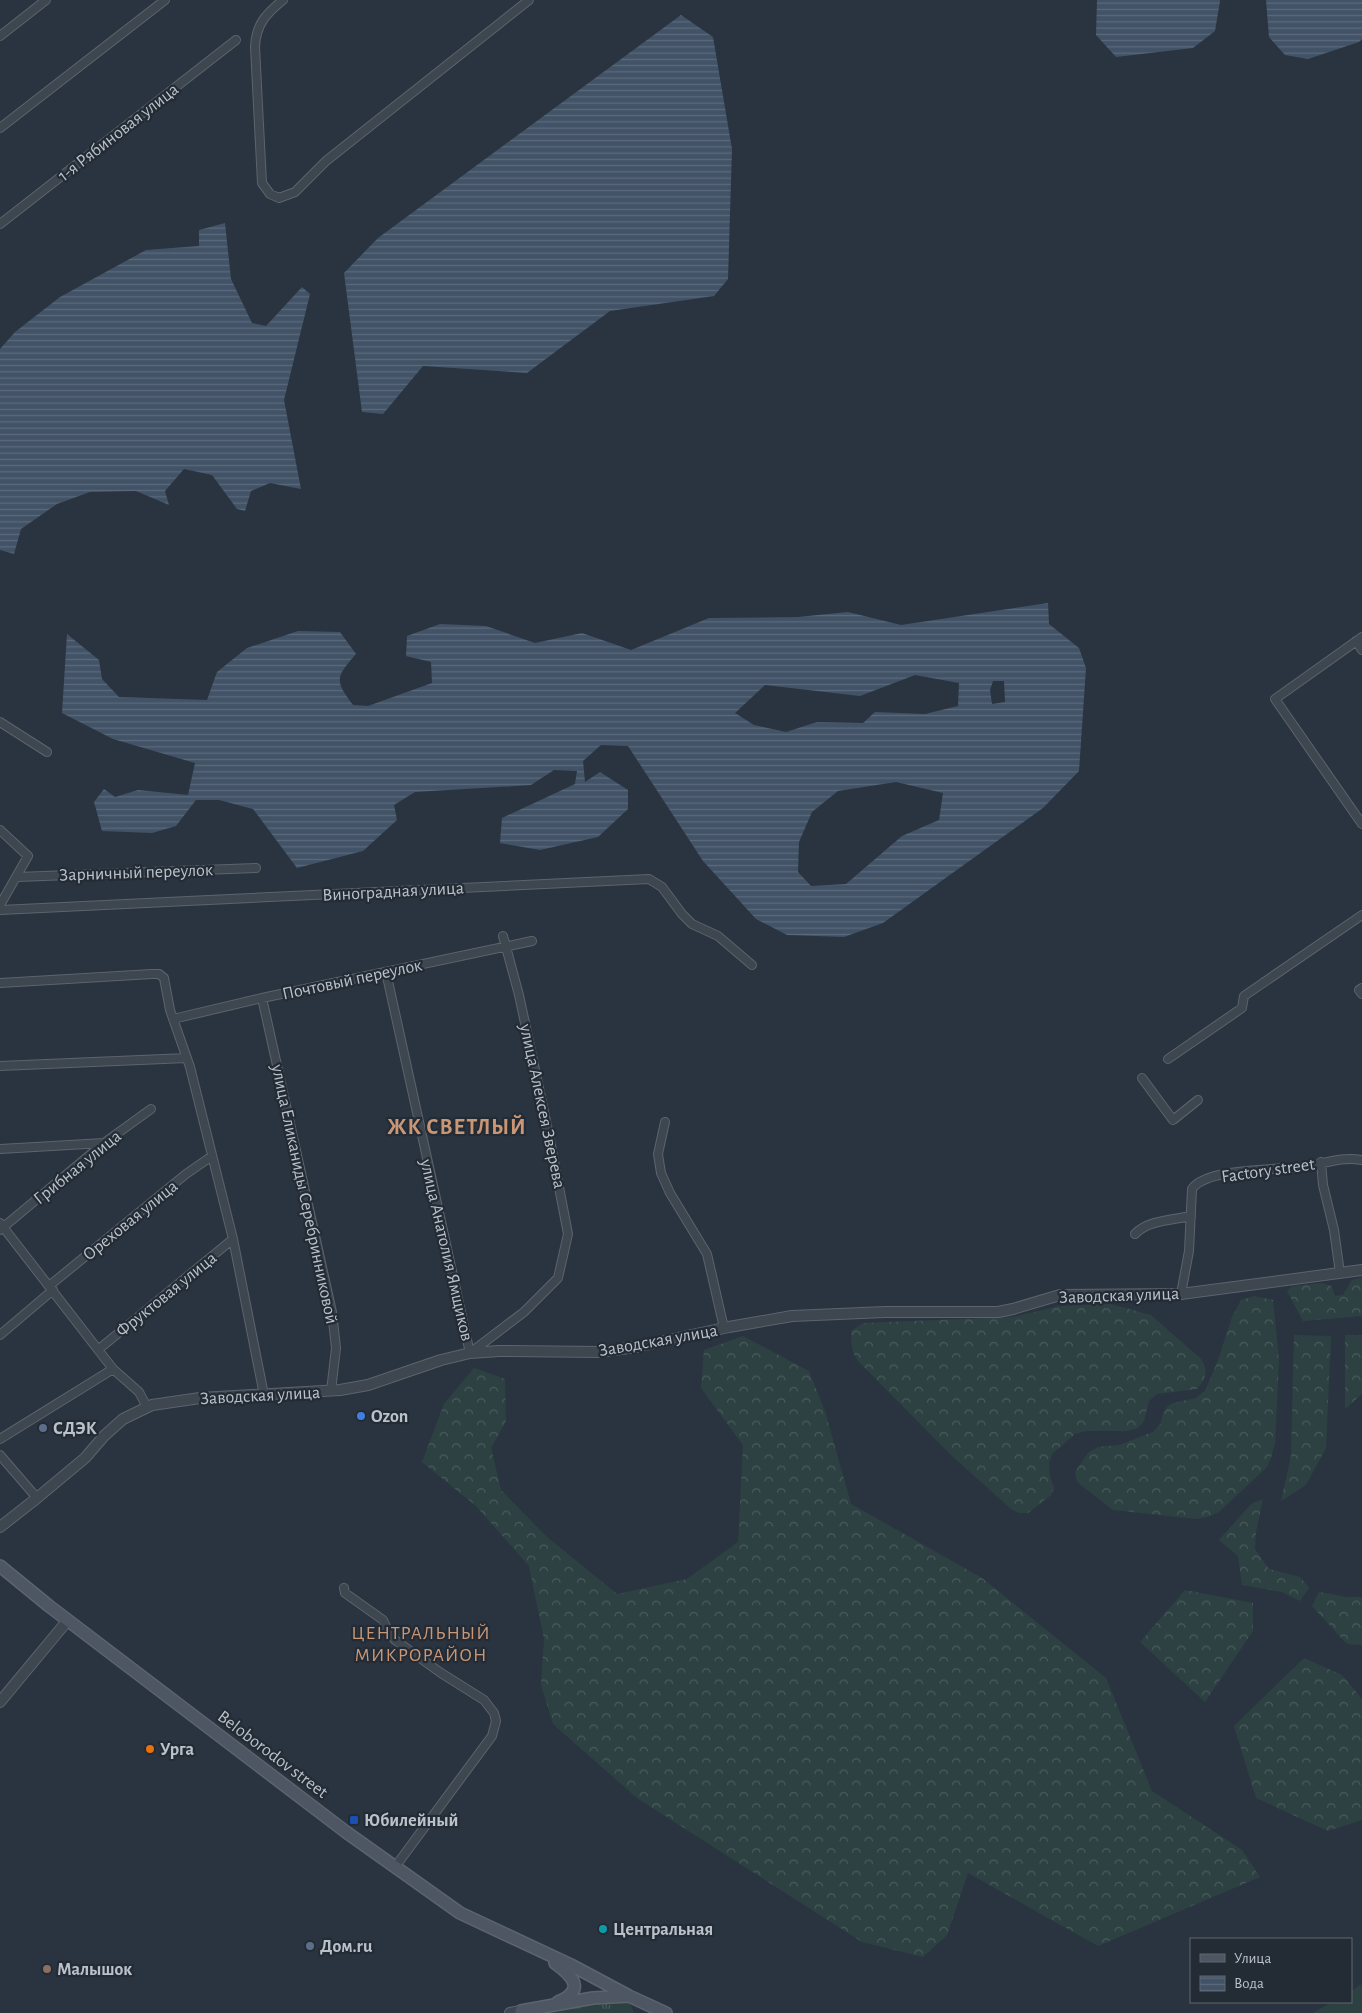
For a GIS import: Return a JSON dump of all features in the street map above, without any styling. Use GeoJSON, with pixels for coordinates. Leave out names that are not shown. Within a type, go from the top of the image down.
{"type":"FeatureCollection","features":[{"type":"Feature","properties":{"kind":"main road","name":"Beloborodov street"},"geometry":{"type":"LineString","coordinates":[[0,1566],[346,1832],[460,1913],[585,1972],[633,1998],[666,2013]]}},
{"type":"Feature","properties":{"kind":"main road","name":"Beloborodov street"},"geometry":{"type":"LineString","coordinates":[[535,2008],[569,1997],[574,1990],[574,1982],[570,1975],[537,1950]]}},
{"type":"Feature","properties":{"kind":"main road"},"geometry":{"type":"LineString","coordinates":[[515,2012],[593,1998],[633,1998],[641,2005],[643,2013]]}},
{"type":"Feature","properties":{"kind":"street"},"geometry":{"type":"LineString","coordinates":[[0,36],[46,0]]}},
{"type":"Feature","properties":{"kind":"street"},"geometry":{"type":"LineString","coordinates":[[0,128],[165,0]]}},
{"type":"Feature","properties":{"kind":"street"},"geometry":{"type":"LineString","coordinates":[[283,0],[261,22],[257,30],[255,47],[262,184],[270,194],[279,198],[295,192],[326,161],[529,0]]}},
{"type":"Feature","properties":{"kind":"street","name":"1-я Рябиновая улица"},"geometry":{"type":"LineString","coordinates":[[0,224],[236,40]]}},
{"type":"Feature","properties":{"kind":"street"},"geometry":{"type":"LineString","coordinates":[[1362,650],[1359,639],[1275,699],[1362,824]]}},
{"type":"Feature","properties":{"kind":"street"},"geometry":{"type":"LineString","coordinates":[[0,722],[47,752]]}},
{"type":"Feature","properties":{"kind":"street"},"geometry":{"type":"LineString","coordinates":[[0,830],[28,856],[0,905]]}},
{"type":"Feature","properties":{"kind":"street","name":"Зарничный переулок"},"geometry":{"type":"LineString","coordinates":[[17,877],[256,868]]}},
{"type":"Feature","properties":{"kind":"street","name":"Виноградная улица"},"geometry":{"type":"LineString","coordinates":[[0,910],[648,879],[662,887],[692,924],[718,936],[752,965]]}},
{"type":"Feature","properties":{"kind":"street"},"geometry":{"type":"LineString","coordinates":[[1168,1059],[1242,1008],[1244,996],[1362,915]]}},
{"type":"Feature","properties":{"kind":"street","name":"улица Алексея Зверева"},"geometry":{"type":"LineString","coordinates":[[470,1353],[524,1312],[558,1278],[568,1227],[519,995],[503,936]]}},
{"type":"Feature","properties":{"kind":"street","name":"Почтовый переулок"},"geometry":{"type":"LineString","coordinates":[[173,1019],[262,998],[532,942]]}},
{"type":"Feature","properties":{"kind":"street","name":"улица Анатолия Ямщиков"},"geometry":{"type":"LineString","coordinates":[[386,972],[470,1353]]}},
{"type":"Feature","properties":{"kind":"street"},"geometry":{"type":"LineString","coordinates":[[0,983],[156,974],[164,978],[173,1019],[187,1058],[233,1239],[264,1395]]}},
{"type":"Feature","properties":{"kind":"street","name":"улица Еликаниды Серебринниковой"},"geometry":{"type":"LineString","coordinates":[[262,998],[332,1312],[336,1348],[331,1392]]}},
{"type":"Feature","properties":{"kind":"street"},"geometry":{"type":"LineString","coordinates":[[0,1066],[187,1058]]}},
{"type":"Feature","properties":{"kind":"street"},"geometry":{"type":"LineString","coordinates":[[1142,1078],[1173,1120],[1198,1100]]}},
{"type":"Feature","properties":{"kind":"street","name":"Грибная улица"},"geometry":{"type":"LineString","coordinates":[[1,1227],[104,1143],[151,1109]]}},
{"type":"Feature","properties":{"kind":"street"},"geometry":{"type":"LineString","coordinates":[[665,1122],[658,1154],[661,1172],[670,1193],[707,1254],[724,1328]]}},
{"type":"Feature","properties":{"kind":"street"},"geometry":{"type":"LineString","coordinates":[[0,1149],[104,1143]]}},
{"type":"Feature","properties":{"kind":"street","name":"Ореховая улица"},"geometry":{"type":"LineString","coordinates":[[0,1335],[51,1288],[186,1174],[212,1156]]}},
{"type":"Feature","properties":{"kind":"street","name":"Factory street"},"geometry":{"type":"LineString","coordinates":[[1181,1294],[1189,1251],[1192,1190],[1201,1181],[1230,1173],[1304,1167],[1343,1158],[1362,1160]]}},
{"type":"Feature","properties":{"kind":"street"},"geometry":{"type":"LineString","coordinates":[[1321,1162],[1323,1185],[1334,1230],[1340,1273]]}},
{"type":"Feature","properties":{"kind":"street"},"geometry":{"type":"LineString","coordinates":[[1135,1234],[1146,1226],[1191,1216]]}},
{"type":"Feature","properties":{"kind":"street"},"geometry":{"type":"LineString","coordinates":[[1,1227],[113,1368],[139,1392],[147,1408]]}},
{"type":"Feature","properties":{"kind":"street","name":"Фруктовая улица"},"geometry":{"type":"LineString","coordinates":[[99,1348],[233,1239]]}},
{"type":"Feature","properties":{"kind":"street","name":"Заводская улица"},"geometry":{"type":"LineString","coordinates":[[0,1527],[85,1458],[104,1436],[123,1420],[152,1405],[200,1398],[331,1392],[368,1385],[441,1360],[470,1353],[499,1350],[599,1352],[636,1347],[792,1316],[998,1312],[1053,1296],[1067,1294],[1181,1294],[1362,1270]]}},
{"type":"Feature","properties":{"kind":"street"},"geometry":{"type":"LineString","coordinates":[[0,1439],[113,1368]]}},
{"type":"Feature","properties":{"kind":"street"},"geometry":{"type":"LineString","coordinates":[[0,1455],[37,1498]]}},
{"type":"Feature","properties":{"kind":"street"},"geometry":{"type":"LineString","coordinates":[[344,1588],[345,1593],[383,1620],[389,1633],[395,1640],[441,1673],[484,1700],[494,1713],[496,1721],[492,1736],[395,1867]]}},
{"type":"Feature","properties":{"kind":"street"},"geometry":{"type":"LineString","coordinates":[[0,1702],[68,1620]]}},
{"type":"Feature","properties":{"kind":"green space"},"geometry":{"type":"Polygon","coordinates":[[[1362,1277],[1362,1316],[1303,1321],[1287,1291],[1292,1286],[1322,1283],[1331,1286],[1335,1296],[1343,1295],[1352,1280],[1362,1277]]]}},
{"type":"Feature","properties":{"kind":"green space"},"geometry":{"type":"Polygon","coordinates":[[[1254,1296],[1273,1300],[1279,1360],[1275,1443],[1267,1467],[1219,1512],[1197,1519],[1113,1510],[1077,1482],[1075,1472],[1088,1453],[1098,1447],[1119,1445],[1153,1432],[1161,1423],[1163,1413],[1168,1406],[1173,1403],[1196,1398],[1205,1391],[1217,1363],[1232,1317],[1241,1300],[1254,1296]]]}},
{"type":"Feature","properties":{"kind":"green space"},"geometry":{"type":"Polygon","coordinates":[[[1110,1304],[1151,1315],[1201,1359],[1206,1371],[1203,1381],[1197,1389],[1157,1394],[1149,1401],[1144,1421],[1138,1428],[1128,1431],[1086,1431],[1075,1434],[1052,1454],[1049,1463],[1050,1476],[1054,1488],[1051,1495],[1028,1513],[1019,1513],[1011,1509],[951,1455],[859,1362],[854,1355],[852,1347],[851,1331],[863,1323],[1013,1317],[1059,1306],[1110,1304]]]}},
{"type":"Feature","properties":{"kind":"green space"},"geometry":{"type":"Polygon","coordinates":[[[1294,1335],[1331,1336],[1326,1448],[1306,1485],[1281,1501],[1291,1456],[1294,1335]]]}},
{"type":"Feature","properties":{"kind":"green space"},"geometry":{"type":"Polygon","coordinates":[[[1345,1335],[1362,1335],[1362,1394],[1345,1409],[1345,1335]]]}},
{"type":"Feature","properties":{"kind":"green space"},"geometry":{"type":"Polygon","coordinates":[[[743,1336],[809,1371],[825,1411],[851,1504],[982,1578],[1106,1678],[1152,1791],[1242,1850],[1260,1877],[1098,1946],[968,1873],[947,1935],[923,1957],[862,1942],[637,1798],[553,1724],[541,1685],[544,1639],[529,1566],[476,1506],[422,1462],[444,1404],[474,1368],[505,1379],[506,1421],[491,1448],[501,1490],[546,1536],[617,1594],[687,1579],[738,1542],[743,1445],[701,1388],[704,1350],[743,1336]]]}},
{"type":"Feature","properties":{"kind":"green space"},"geometry":{"type":"Polygon","coordinates":[[[1263,1499],[1256,1532],[1255,1549],[1269,1569],[1300,1577],[1309,1588],[1300,1601],[1282,1592],[1242,1585],[1238,1556],[1219,1540],[1251,1504],[1263,1499]]]}},
{"type":"Feature","properties":{"kind":"green space"},"geometry":{"type":"Polygon","coordinates":[[[1185,1590],[1253,1603],[1253,1631],[1205,1702],[1140,1642],[1185,1590]]]}},
{"type":"Feature","properties":{"kind":"green space"},"geometry":{"type":"Polygon","coordinates":[[[1319,1592],[1347,1597],[1362,1597],[1362,1645],[1347,1644],[1312,1606],[1319,1592]]]}},
{"type":"Feature","properties":{"kind":"green space"},"geometry":{"type":"Polygon","coordinates":[[[1304,1658],[1342,1675],[1362,1699],[1362,1820],[1328,1831],[1256,1798],[1234,1726],[1304,1658]]]}},
{"type":"Feature","properties":{"kind":"green space"},"geometry":{"type":"Polygon","coordinates":[[[1362,1984],[1362,2013],[1313,2013],[1330,2003],[1352,2003],[1352,1990],[1362,1984]]]}},
{"type":"Feature","properties":{"kind":"green space"},"geometry":{"type":"Polygon","coordinates":[[[619,2000],[630,2004],[634,2013],[530,2013],[619,2000]]]}},
{"type":"Feature","properties":{"kind":"water"},"geometry":{"type":"Polygon","coordinates":[[[1097,0],[1220,1],[1215,31],[1193,48],[1116,57],[1096,35],[1097,0]]]}},
{"type":"Feature","properties":{"kind":"water"},"geometry":{"type":"Polygon","coordinates":[[[1266,0],[1362,0],[1362,39],[1359,42],[1308,59],[1285,55],[1269,37],[1266,0]]]}},
{"type":"Feature","properties":{"kind":"water"},"geometry":{"type":"Polygon","coordinates":[[[681,15],[713,37],[732,149],[728,279],[714,296],[610,311],[527,373],[423,366],[383,414],[362,412],[344,273],[378,238],[681,15]]]}},
{"type":"Feature","properties":{"kind":"water"},"geometry":{"type":"Polygon","coordinates":[[[225,223],[231,279],[252,323],[266,326],[302,287],[310,294],[284,400],[301,489],[270,483],[251,491],[245,511],[237,509],[212,475],[184,469],[165,491],[169,505],[136,491],[90,492],[57,504],[21,529],[14,554],[0,550],[0,349],[15,332],[60,297],[146,250],[199,246],[199,230],[225,223]]]}},
{"type":"Feature","properties":{"kind":"water"},"geometry":{"type":"Polygon","coordinates":[[[1048,603],[1049,624],[1079,648],[1086,668],[1079,771],[1043,808],[883,923],[844,937],[787,935],[756,919],[703,861],[628,746],[601,745],[583,761],[585,782],[600,772],[628,790],[628,809],[598,837],[540,850],[500,843],[502,818],[575,784],[577,771],[554,770],[531,785],[415,792],[394,805],[397,820],[363,851],[297,868],[253,809],[219,800],[196,800],[176,826],[152,833],[102,831],[94,802],[104,789],[115,797],[138,790],[188,795],[195,763],[113,739],[62,713],[67,634],[99,660],[102,679],[119,697],[207,700],[217,672],[247,648],[298,631],[340,632],[356,654],[344,668],[340,684],[353,705],[368,706],[432,683],[431,662],[406,656],[407,636],[440,624],[486,626],[535,643],[582,633],[631,650],[709,618],[798,617],[848,612],[901,625],[1048,603]],[[915,675],[860,696],[765,685],[735,713],[754,725],[786,732],[817,722],[863,723],[875,712],[925,714],[958,706],[959,683],[915,675]],[[993,681],[990,690],[992,704],[1005,702],[1004,681],[993,681]],[[896,782],[838,791],[812,812],[799,842],[798,872],[811,886],[846,884],[902,836],[939,820],[943,793],[896,782]]]}},
{"type":"Feature","properties":{"kind":"place","name":"Ozon"},"geometry":{"type":"Point","coordinates":[361,1416]}},
{"type":"Feature","properties":{"kind":"place","name":"СДЭК"},"geometry":{"type":"Point","coordinates":[43,1428]}},
{"type":"Feature","properties":{"kind":"place","name":"Урга"},"geometry":{"type":"Point","coordinates":[150,1749]}},
{"type":"Feature","properties":{"kind":"place","name":"Юбилейный"},"geometry":{"type":"Point","coordinates":[354,1820]}},
{"type":"Feature","properties":{"kind":"place","name":"Центральная"},"geometry":{"type":"Point","coordinates":[603,1929]}},
{"type":"Feature","properties":{"kind":"place","name":"Дом.ru"},"geometry":{"type":"Point","coordinates":[310,1946]}},
{"type":"Feature","properties":{"kind":"place","name":"Малышок"},"geometry":{"type":"Point","coordinates":[47,1969]}},
{"type":"Feature","properties":{"kind":"district","name":"ЖК СВЕТЛЫЙ"},"geometry":{"type":"Point","coordinates":[457,1126]}},
{"type":"Feature","properties":{"kind":"district","name":"ЦЕНТРАЛЬНЫЙ МИКРОРАЙОН"},"geometry":{"type":"Point","coordinates":[421,1643]}}]}
